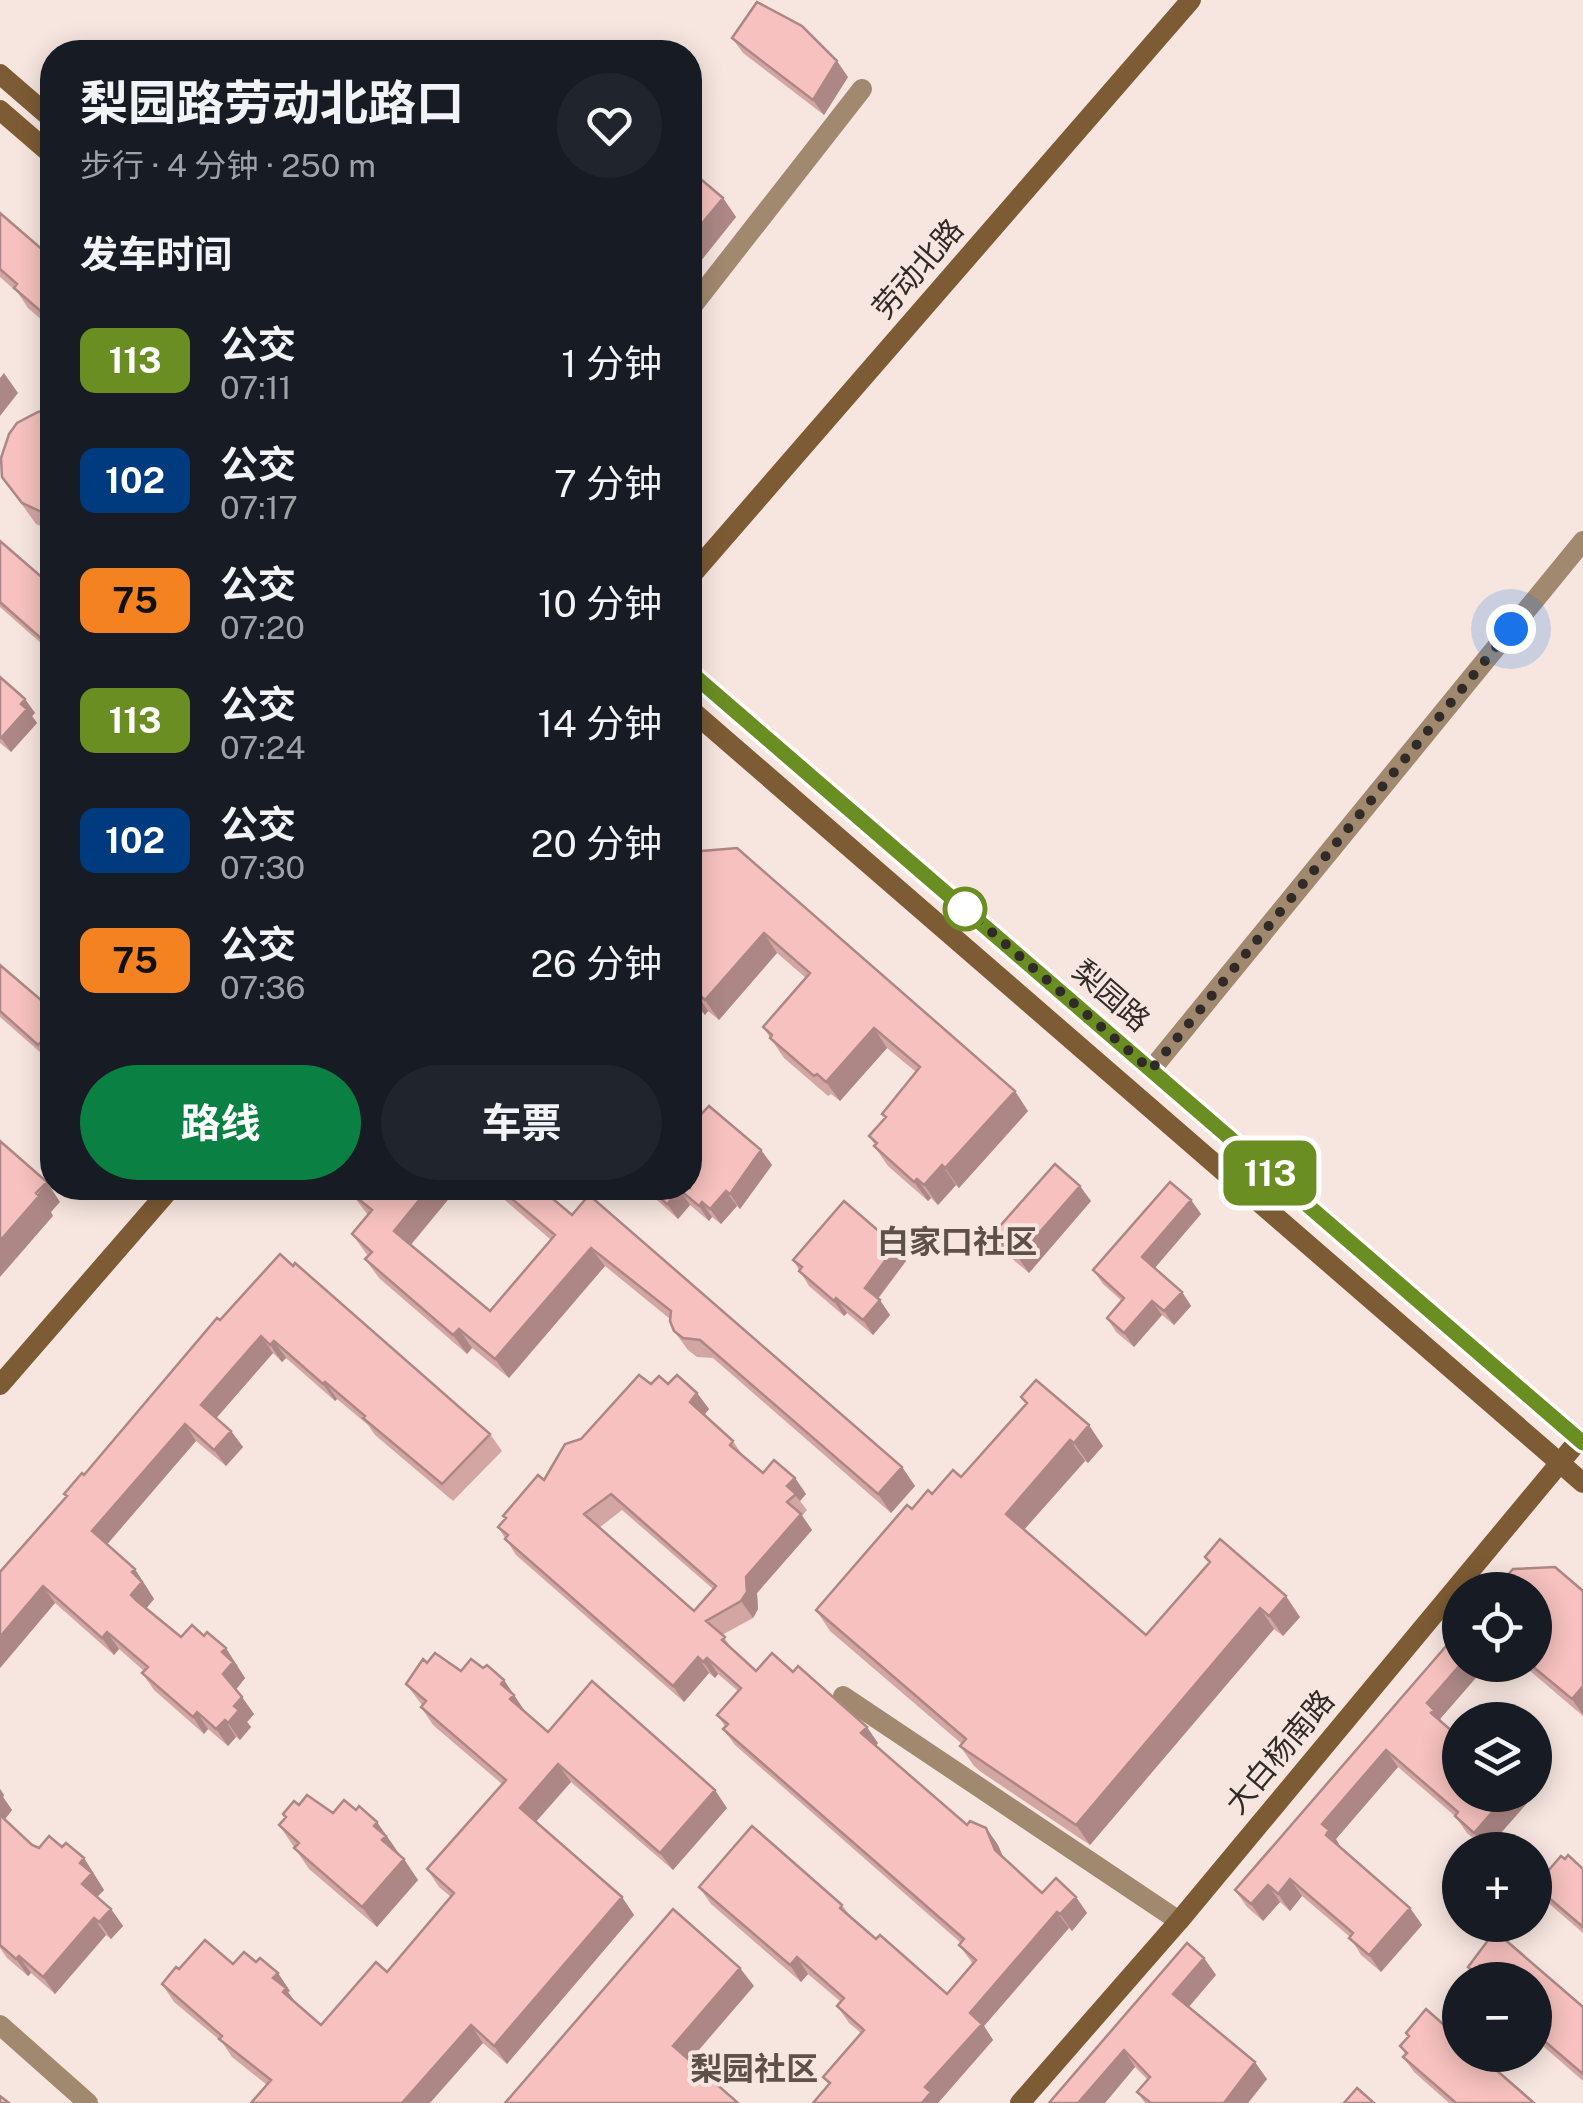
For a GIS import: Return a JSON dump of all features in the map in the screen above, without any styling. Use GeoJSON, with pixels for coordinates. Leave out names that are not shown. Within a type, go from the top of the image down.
{"type":"FeatureCollection","features":[{"type":"Feature","properties":{"kind":"main road","name":"劳动北路"},"geometry":{"type":"LineString","coordinates":[[702,564],[1190,0]]}},
{"type":"Feature","properties":{"kind":"main road"},"geometry":{"type":"LineString","coordinates":[[0,74],[40,109]]}},
{"type":"Feature","properties":{"kind":"main road"},"geometry":{"type":"LineString","coordinates":[[0,110],[40,145]]}},
{"type":"Feature","properties":{"kind":"main road","name":"梨园路"},"geometry":{"type":"LineString","coordinates":[[702,682],[1582,1439]]}},
{"type":"Feature","properties":{"kind":"main road","name":"梨园路"},"geometry":{"type":"LineString","coordinates":[[702,719],[1583,1483]]}},
{"type":"Feature","properties":{"kind":"main road"},"geometry":{"type":"LineString","coordinates":[[0,1385],[162,1200]]}},
{"type":"Feature","properties":{"kind":"main road","name":"大白杨南路"},"geometry":{"type":"LineString","coordinates":[[1020,2103],[1179,1922],[1582,1439]]}},
{"type":"Feature","properties":{"kind":"street"},"geometry":{"type":"LineString","coordinates":[[702,294],[862,90]]}},
{"type":"Feature","properties":{"kind":"street"},"geometry":{"type":"LineString","coordinates":[[1151,1070],[1583,541]]}},
{"type":"Feature","properties":{"kind":"street"},"geometry":{"type":"LineString","coordinates":[[843,1696],[1179,1922]]}},
{"type":"Feature","properties":{"kind":"street"},"geometry":{"type":"LineString","coordinates":[[0,2025],[88,2103]]}},
{"type":"Feature","properties":{"kind":"building"},"geometry":{"type":"Polygon","coordinates":[[[757,2],[802,26],[837,61],[813,100],[732,38],[757,2]]]}},
{"type":"Feature","properties":{"kind":"building"},"geometry":{"type":"Polygon","coordinates":[[[702,180],[723,198],[702,223],[702,180]]]}},
{"type":"Feature","properties":{"kind":"building"},"geometry":{"type":"Polygon","coordinates":[[[0,213],[40,248],[40,311],[14,288],[17,284],[0,269],[0,213]]]}},
{"type":"Feature","properties":{"kind":"building"},"geometry":{"type":"Polygon","coordinates":[[[38,412],[40,511],[22,503],[2,477],[1,458],[17,423],[38,412]]]}},
{"type":"Feature","properties":{"kind":"building"},"geometry":{"type":"Polygon","coordinates":[[[0,541],[40,576],[40,637],[0,602],[0,541]]]}},
{"type":"Feature","properties":{"kind":"building"},"geometry":{"type":"Polygon","coordinates":[[[0,677],[25,699],[21,704],[27,709],[1,738],[0,737],[0,677]]]}},
{"type":"Feature","properties":{"kind":"building"},"geometry":{"type":"Polygon","coordinates":[[[737,848],[1015,1091],[945,1168],[942,1165],[924,1185],[917,1179],[914,1182],[874,1146],[877,1143],[869,1136],[920,1067],[874,1028],[826,1082],[817,1074],[814,1076],[770,1038],[772,1035],[763,1027],[810,973],[764,933],[705,1000],[702,997],[702,851],[737,848]]]}},
{"type":"Feature","properties":{"kind":"building"},"geometry":{"type":"Polygon","coordinates":[[[0,965],[40,999],[40,1043],[38,1045],[0,1011],[0,965]]]}},
{"type":"Feature","properties":{"kind":"building"},"geometry":{"type":"Polygon","coordinates":[[[709,1106],[761,1150],[730,1194],[726,1191],[710,1209],[692,1200],[702,1200],[702,1113],[709,1106]]]}},
{"type":"Feature","properties":{"kind":"building"},"geometry":{"type":"Polygon","coordinates":[[[0,1141],[40,1176],[40,1189],[36,1193],[39,1196],[0,1241],[0,1141]]]}},
{"type":"Feature","properties":{"kind":"building"},"geometry":{"type":"Polygon","coordinates":[[[1055,1164],[1080,1186],[1018,1257],[992,1235],[1055,1164]]]}},
{"type":"Feature","properties":{"kind":"building"},"geometry":{"type":"Polygon","coordinates":[[[1170,1182],[1191,1200],[1142,1257],[1182,1292],[1164,1311],[1152,1301],[1124,1333],[1107,1318],[1124,1298],[1093,1270],[1170,1182]]]}},
{"type":"Feature","properties":{"kind":"building"},"geometry":{"type":"Polygon","coordinates":[[[360,1200],[419,1200],[394,1231],[490,1311],[555,1235],[513,1200],[554,1200],[572,1215],[585,1200],[595,1200],[902,1467],[878,1494],[700,1340],[683,1338],[674,1331],[671,1311],[591,1248],[495,1359],[459,1329],[453,1335],[365,1259],[372,1252],[352,1234],[372,1210],[360,1200]]]}},
{"type":"Feature","properties":{"kind":"building"},"geometry":{"type":"Polygon","coordinates":[[[844,1201],[896,1246],[865,1288],[880,1300],[863,1320],[799,1271],[802,1267],[793,1260],[844,1201]]]}},
{"type":"Feature","properties":{"kind":"building"},"geometry":{"type":"Polygon","coordinates":[[[280,1254],[490,1434],[442,1484],[325,1382],[274,1341],[270,1345],[261,1336],[201,1405],[231,1431],[214,1450],[185,1424],[92,1531],[135,1569],[132,1572],[142,1582],[131,1595],[137,1601],[181,1637],[192,1625],[226,1648],[222,1652],[233,1662],[223,1674],[242,1697],[234,1706],[239,1710],[228,1723],[225,1720],[216,1729],[197,1712],[193,1717],[142,1673],[148,1667],[107,1632],[102,1638],[43,1586],[0,1637],[0,1572],[217,1318],[220,1320],[280,1254]]]}},
{"type":"Feature","properties":{"kind":"building"},"geometry":{"type":"Polygon","coordinates":[[[639,1375],[651,1384],[659,1376],[668,1384],[677,1375],[697,1393],[690,1402],[733,1441],[730,1445],[763,1473],[774,1460],[795,1478],[787,1486],[796,1494],[787,1502],[801,1514],[746,1577],[747,1592],[741,1601],[706,1621],[756,1671],[772,1653],[793,1672],[798,1666],[867,1727],[861,1733],[967,1825],[970,1821],[986,1828],[995,1850],[1042,1893],[1056,1878],[1076,1897],[1060,1914],[1057,1912],[970,2013],[982,2024],[925,2087],[931,2092],[922,2103],[813,2103],[830,2083],[823,2077],[864,2030],[837,2006],[844,1998],[797,1957],[790,1965],[699,1887],[752,1826],[842,1905],[840,1908],[876,1939],[880,1935],[947,1994],[976,1960],[959,1945],[964,1939],[723,1729],[728,1724],[717,1715],[741,1688],[707,1658],[703,1662],[698,1657],[673,1686],[505,1539],[508,1535],[498,1527],[538,1475],[544,1480],[565,1444],[581,1439],[639,1375]],[[611,1494],[584,1514],[694,1611],[716,1586],[611,1494]]]}},
{"type":"Feature","properties":{"kind":"building"},"geometry":{"type":"Polygon","coordinates":[[[1036,1380],[1089,1425],[1074,1443],[1070,1440],[1006,1514],[1146,1635],[1210,1562],[1205,1557],[1220,1539],[1286,1596],[1269,1616],[1260,1608],[1076,1825],[960,1746],[966,1739],[816,1610],[907,1505],[912,1509],[928,1490],[932,1494],[953,1470],[961,1477],[1027,1403],[1021,1397],[1036,1380]]]}},
{"type":"Feature","properties":{"kind":"building"},"geometry":{"type":"Polygon","coordinates":[[[1555,1567],[1583,1591],[1583,1686],[1572,1699],[1552,1682],[1552,1572],[1510,1572],[1555,1567]]]}},
{"type":"Feature","properties":{"kind":"building"},"geometry":{"type":"Polygon","coordinates":[[[1442,1651],[1442,1682],[1445,1682],[1427,1703],[1442,1722],[1442,1798],[1386,1750],[1322,1824],[1329,1830],[1326,1835],[1410,1908],[1369,1955],[1349,1938],[1353,1933],[1290,1879],[1278,1894],[1268,1885],[1251,1904],[1235,1890],[1442,1651]]]}},
{"type":"Feature","properties":{"kind":"building"},"geometry":{"type":"Polygon","coordinates":[[[435,1653],[461,1671],[471,1659],[483,1668],[487,1665],[504,1680],[501,1684],[514,1695],[510,1699],[548,1732],[592,1681],[715,1790],[660,1853],[558,1764],[520,1808],[622,1897],[494,2046],[471,2025],[402,2103],[251,2103],[271,2080],[219,2039],[222,2036],[162,1984],[205,1940],[233,1964],[244,1952],[256,1962],[260,1958],[278,1973],[273,1978],[286,1988],[283,1992],[321,2025],[376,1962],[387,1972],[454,1893],[427,1869],[506,1780],[421,1707],[426,1701],[406,1684],[423,1659],[427,1663],[435,1653]]]}},
{"type":"Feature","properties":{"kind":"building"},"geometry":{"type":"Polygon","coordinates":[[[307,1795],[333,1813],[344,1800],[356,1810],[359,1806],[377,1822],[374,1826],[386,1836],[382,1840],[404,1859],[362,1907],[294,1848],[299,1843],[279,1825],[294,1801],[299,1805],[307,1795]]]}},
{"type":"Feature","properties":{"kind":"building"},"geometry":{"type":"Polygon","coordinates":[[[1458,1812],[1492,1812],[1475,1832],[1455,1816],[1458,1812]]]}},
{"type":"Feature","properties":{"kind":"building"},"geometry":{"type":"Polygon","coordinates":[[[0,1815],[32,1845],[39,1848],[49,1836],[62,1847],[66,1843],[84,1858],[80,1863],[92,1873],[82,1884],[111,1909],[99,1922],[94,1918],[43,1977],[0,1945],[0,1815]]]}},
{"type":"Feature","properties":{"kind":"building"},"geometry":{"type":"Polygon","coordinates":[[[1568,1855],[1583,1869],[1583,1927],[1552,1901],[1552,1866],[1561,1856],[1565,1859],[1568,1855]]]}},
{"type":"Feature","properties":{"kind":"building"},"geometry":{"type":"Polygon","coordinates":[[[673,1909],[740,1968],[673,2046],[738,2103],[505,2103],[673,1909]]]}},
{"type":"Feature","properties":{"kind":"building"},"geometry":{"type":"Polygon","coordinates":[[[1487,1942],[1508,1942],[1531,1962],[1472,1962],[1487,1942]]]}},
{"type":"Feature","properties":{"kind":"building"},"geometry":{"type":"Polygon","coordinates":[[[1187,1943],[1204,1958],[1173,1994],[1255,2062],[1224,2103],[1151,2103],[1137,2092],[1150,2077],[1124,2050],[1078,2103],[1049,2103],[1187,1943]]]}},
{"type":"Feature","properties":{"kind":"building"},"geometry":{"type":"Polygon","coordinates":[[[1552,1980],[1583,2007],[1583,2074],[1552,2048],[1552,1980]]]}},
{"type":"Feature","properties":{"kind":"building"},"geometry":{"type":"Polygon","coordinates":[[[1426,2009],[1442,2023],[1442,2072],[1498,2072],[1534,2103],[1456,2103],[1403,2057],[1407,2053],[1400,2046],[1409,2036],[1406,2033],[1426,2009]]]}},
{"type":"Feature","properties":{"kind":"building"},"geometry":{"type":"Polygon","coordinates":[[[1357,2088],[1374,2103],[1344,2103],[1357,2088]]]}},
{"type":"Feature","properties":{"kind":"bus line","name":"113"},"geometry":{"type":"LineString","coordinates":[[702,682],[1583,1443]]}},
{"type":"Feature","properties":{"kind":"district","name":"白家口社区"},"geometry":{"type":"Point","coordinates":[957,1242]}},
{"type":"Feature","properties":{"kind":"district","name":"梨园社区"},"geometry":{"type":"Point","coordinates":[754,2069]}},
{"type":"Feature","properties":{"kind":"route"},"geometry":{"type":"LineString","coordinates":[[965,909],[1151,1070],[1511,629]]}}]}
